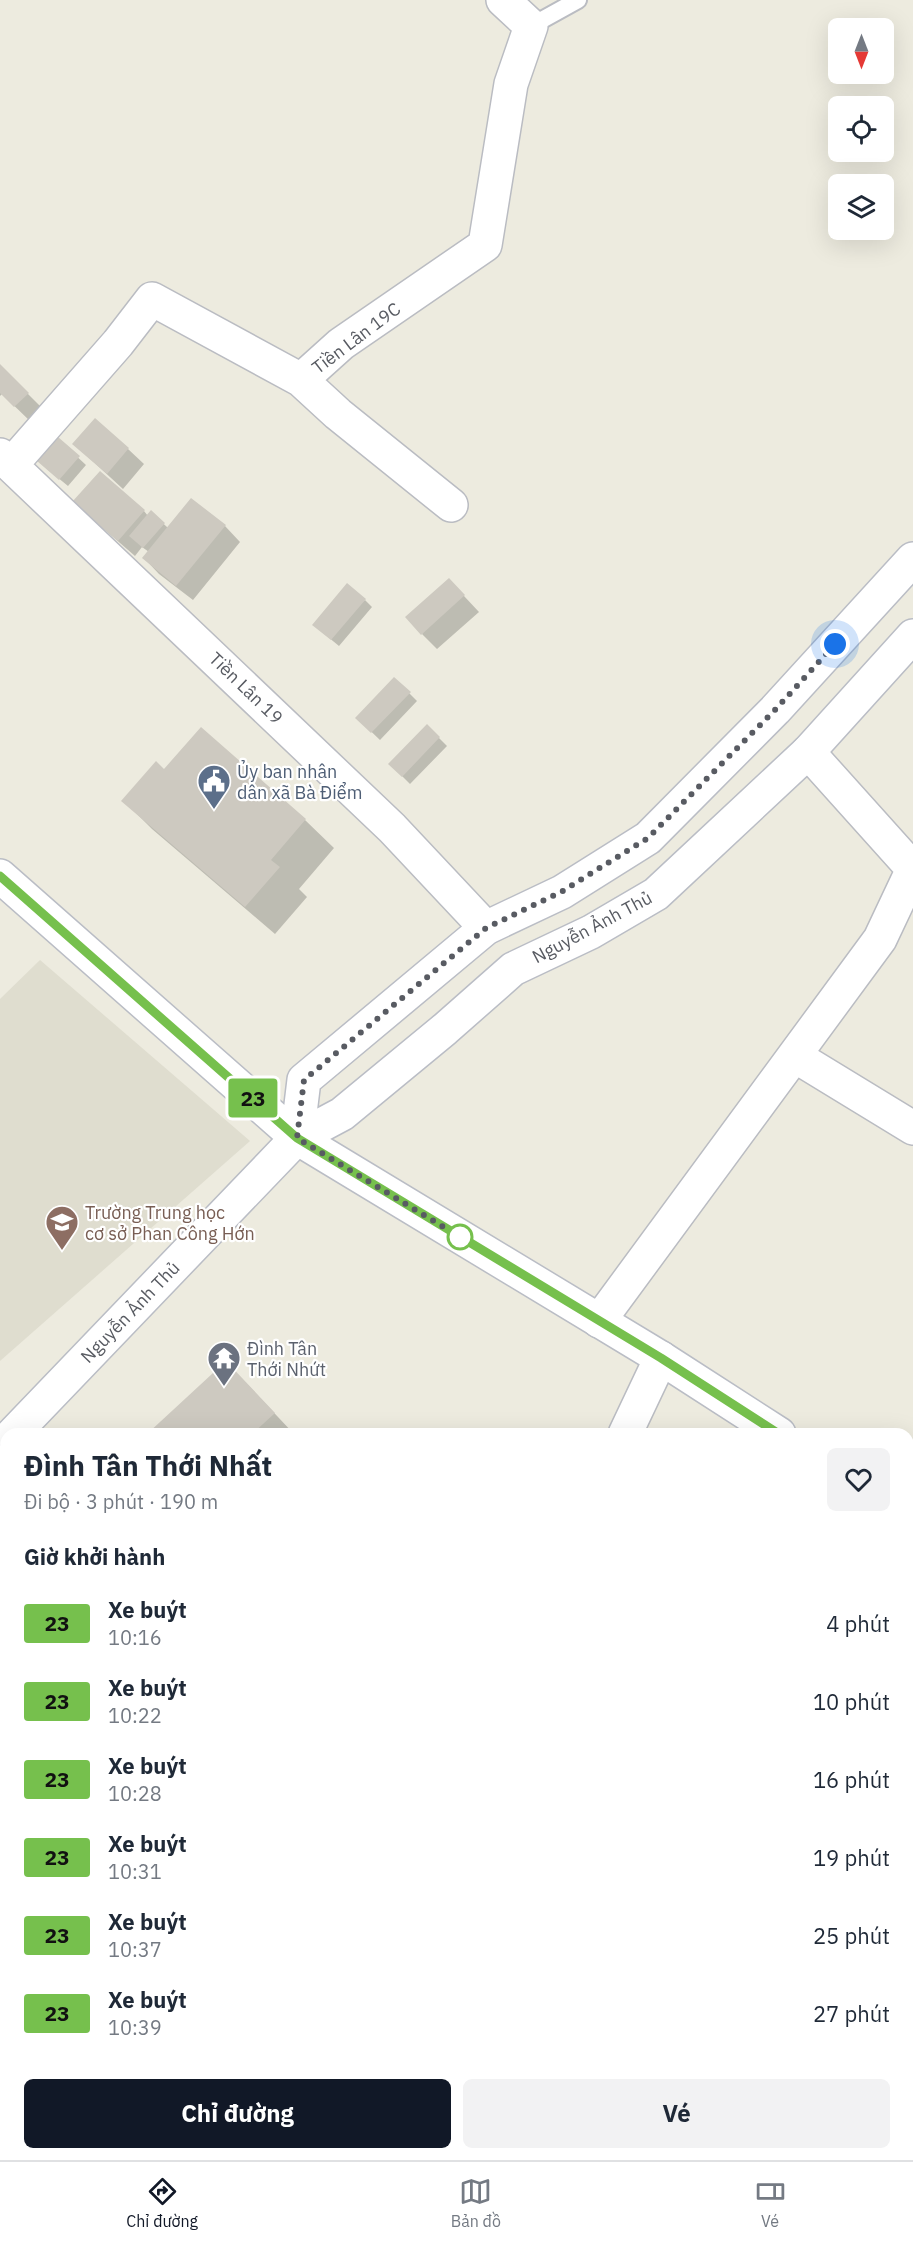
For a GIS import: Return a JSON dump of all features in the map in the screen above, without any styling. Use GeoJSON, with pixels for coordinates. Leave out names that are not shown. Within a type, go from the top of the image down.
{"type":"FeatureCollection","features":[{"type":"Feature","properties":{"kind":"main road"},"geometry":{"type":"LineString","coordinates":[[503,0],[531,26]]}},
{"type":"Feature","properties":{"kind":"main road","name":"Tiền Lân 19C"},"geometry":{"type":"LineString","coordinates":[[4,466],[118,343],[152,299],[301,380],[341,344],[485,245],[510,84],[531,26]]}},
{"type":"Feature","properties":{"kind":"main road"},"geometry":{"type":"LineString","coordinates":[[301,380],[338,414],[451,505]]}},
{"type":"Feature","properties":{"kind":"main road","name":"Tiền Lân 19"},"geometry":{"type":"LineString","coordinates":[[4,466],[392,828],[486,928]]}},
{"type":"Feature","properties":{"kind":"main road"},"geometry":{"type":"LineString","coordinates":[[297,1138],[304,1080],[486,928],[561,892],[648,838],[775,710],[913,559]]}},
{"type":"Feature","properties":{"kind":"main road","name":"Nguyễn Ảnh Thủ"},"geometry":{"type":"LineString","coordinates":[[20,1428],[297,1138],[342,1114],[446,1029],[513,969],[591,932],[656,894],[808,752],[913,636]]}},
{"type":"Feature","properties":{"kind":"main road"},"geometry":{"type":"LineString","coordinates":[[599,1321],[880,939],[913,869],[808,752]]}},
{"type":"Feature","properties":{"kind":"main road"},"geometry":{"type":"LineString","coordinates":[[0,876],[297,1138],[661,1358],[769,1428]]}},
{"type":"Feature","properties":{"kind":"main road"},"geometry":{"type":"LineString","coordinates":[[795,1056],[913,1128]]}},
{"type":"Feature","properties":{"kind":"main road"},"geometry":{"type":"LineString","coordinates":[[628,1428],[661,1358]]}},
{"type":"Feature","properties":{"kind":"lane"},"geometry":{"type":"LineString","coordinates":[[531,26],[579,0]]}},
{"type":"Feature","properties":{"kind":"shaded area","name":"Trường Trung học cơ sở Phan Công Hớn"},"geometry":{"type":"Polygon","coordinates":[[[40,960],[250,1141],[0,1361],[0,999],[40,960]]]}},
{"type":"Feature","properties":{"kind":"building"},"geometry":{"type":"Polygon","coordinates":[[[0,364],[29,393],[14,407],[0,393],[0,364]]]}},
{"type":"Feature","properties":{"kind":"building"},"geometry":{"type":"Polygon","coordinates":[[[95,418],[129,448],[107,474],[72,444],[95,418]]]}},
{"type":"Feature","properties":{"kind":"building"},"geometry":{"type":"Polygon","coordinates":[[[58,437],[80,456],[59,480],[37,461],[58,437]]]}},
{"type":"Feature","properties":{"kind":"building"},"geometry":{"type":"Polygon","coordinates":[[[100,471],[145,510],[118,541],[72,502],[100,471]]]}},
{"type":"Feature","properties":{"kind":"building"},"geometry":{"type":"Polygon","coordinates":[[[191,498],[226,525],[176,586],[142,558],[191,498]]]}},
{"type":"Feature","properties":{"kind":"building"},"geometry":{"type":"Polygon","coordinates":[[[151,510],[165,523],[143,548],[129,536],[151,510]]]}},
{"type":"Feature","properties":{"kind":"building"},"geometry":{"type":"Polygon","coordinates":[[[449,578],[465,595],[421,635],[405,617],[449,578]]]}},
{"type":"Feature","properties":{"kind":"building"},"geometry":{"type":"Polygon","coordinates":[[[347,583],[366,599],[331,640],[312,625],[347,583]]]}},
{"type":"Feature","properties":{"kind":"building"},"geometry":{"type":"Polygon","coordinates":[[[394,677],[411,692],[371,733],[355,718],[394,677]]]}},
{"type":"Feature","properties":{"kind":"building"},"geometry":{"type":"Polygon","coordinates":[[[427,724],[440,737],[402,777],[388,764],[427,724]]]}},
{"type":"Feature","properties":{"kind":"building","name":"Ủy ban nhân dân xã Bà Điểm"},"geometry":{"type":"Polygon","coordinates":[[[201,727],[306,819],[271,860],[280,867],[245,907],[121,801],[156,761],[164,769],[201,727]]]}},
{"type":"Feature","properties":{"kind":"building","name":"Đình Tân Thới Nhứt"},"geometry":{"type":"Polygon","coordinates":[[[226,1361],[275,1413],[259,1428],[153,1428],[226,1361]]]}},
{"type":"Feature","properties":{"kind":"bus line","name":"23"},"geometry":{"type":"LineString","coordinates":[[0,876],[297,1138],[661,1358],[770,1428]]}},
{"type":"Feature","properties":{"kind":"place","name":"Ủy ban nhân dân xã Bà Điểm"},"geometry":{"type":"Point","coordinates":[214,810]}},
{"type":"Feature","properties":{"kind":"place","name":"Trường Trung học cơ sở Phan Công Hớn"},"geometry":{"type":"Point","coordinates":[62,1251]}},
{"type":"Feature","properties":{"kind":"place","name":"Đình Tân Thới Nhứt"},"geometry":{"type":"Point","coordinates":[224,1387]}},
{"type":"Feature","properties":{"kind":"route"},"geometry":{"type":"LineString","coordinates":[[460,1237],[465,1240],[297,1138],[304,1080],[486,928],[561,892],[648,838],[775,710],[835,644]]}}]}
